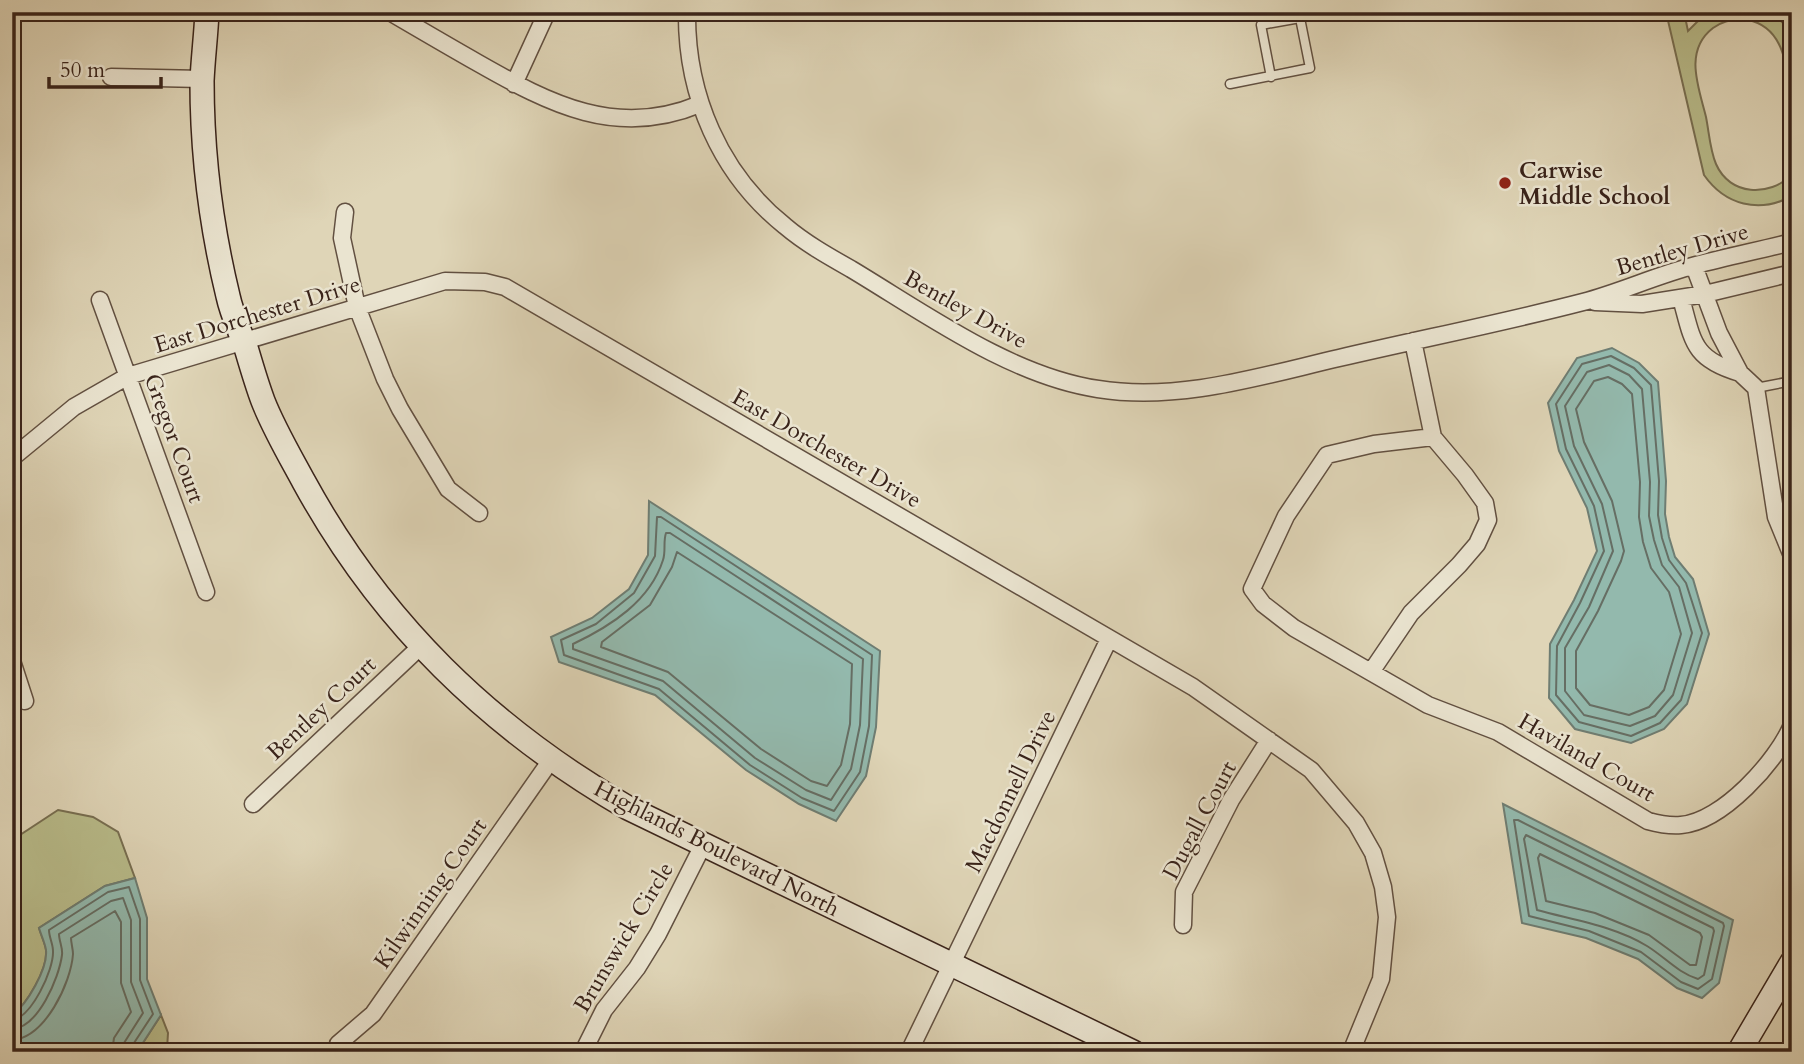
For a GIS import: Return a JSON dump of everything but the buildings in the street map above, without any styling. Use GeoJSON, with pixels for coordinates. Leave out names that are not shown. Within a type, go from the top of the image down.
{"type":"FeatureCollection","features":[{"type":"Feature","properties":{"kind":"street","name":"Highlands Boulevard North"},"geometry":{"type":"LineString","coordinates":[[207,12],[202,79],[208,187],[228,300],[264,404],[323,517],[386,606],[421,646],[450,677],[500,721],[551,760],[628,808],[952,963],[1122,1050]]}},
{"type":"Feature","properties":{"kind":"street"},"geometry":{"type":"LineString","coordinates":[[390,12],[514,84],[553,103],[603,116],[652,117],[674,114],[700,104]]}},
{"type":"Feature","properties":{"kind":"street"},"geometry":{"type":"LineString","coordinates":[[514,84],[547,12]]}},
{"type":"Feature","properties":{"kind":"street","name":"Bentley Drive"},"geometry":{"type":"LineString","coordinates":[[687,12],[688,53],[708,127],[736,174],[760,204],[785,227],[812,246],[1002,359],[1098,389],[1150,392],[1219,386],[1585,301],[1694,266],[1792,242]]}},
{"type":"Feature","properties":{"kind":"street"},"geometry":{"type":"LineString","coordinates":[[111,77],[202,79]]}},
{"type":"Feature","properties":{"kind":"street"},"geometry":{"type":"LineString","coordinates":[[345,212],[342,238],[357,307],[385,379],[448,489],[479,513]]}},
{"type":"Feature","properties":{"kind":"street"},"geometry":{"type":"LineString","coordinates":[[1694,266],[1719,332],[1740,373],[1755,388],[1776,517],[1792,556]]}},
{"type":"Feature","properties":{"kind":"street","name":"Bentley Drive"},"geometry":{"type":"LineString","coordinates":[[1585,301],[1642,304],[1705,294],[1792,273]]}},
{"type":"Feature","properties":{"kind":"street","name":"East Dorchester Drive"},"geometry":{"type":"LineString","coordinates":[[12,458],[74,407],[128,376],[445,281],[485,282],[505,288],[1193,687],[1311,770],[1356,823],[1373,853],[1383,887],[1387,917],[1381,979],[1350,1052]]}},
{"type":"Feature","properties":{"kind":"street"},"geometry":{"type":"LineString","coordinates":[[1681,298],[1693,341],[1704,357],[1720,367],[1740,373]]}},
{"type":"Feature","properties":{"kind":"street","name":"Gregor Court"},"geometry":{"type":"LineString","coordinates":[[100,300],[206,592]]}},
{"type":"Feature","properties":{"kind":"street"},"geometry":{"type":"LineString","coordinates":[[1371,672],[1401,625],[1477,544],[1488,520],[1485,503],[1433,437],[1413,341]]}},
{"type":"Feature","properties":{"kind":"street"},"geometry":{"type":"LineString","coordinates":[[1709,360],[1727,348]]}},
{"type":"Feature","properties":{"kind":"street","name":"Haviland Court"},"geometry":{"type":"LineString","coordinates":[[1433,437],[1374,444],[1327,455],[1286,516],[1252,589],[1263,604],[1294,628],[1428,705],[1498,732],[1648,821],[1684,825],[1724,807],[1758,775],[1792,724]]}},
{"type":"Feature","properties":{"kind":"street","name":"Macdonnell Drive"},"geometry":{"type":"LineString","coordinates":[[909,1052],[1109,639]]}},
{"type":"Feature","properties":{"kind":"street","name":"Bentley Court"},"geometry":{"type":"LineString","coordinates":[[253,804],[421,646]]}},
{"type":"Feature","properties":{"kind":"street"},"geometry":{"type":"LineString","coordinates":[[12,661],[25,701]]}},
{"type":"Feature","properties":{"kind":"street","name":"Dugall Court"},"geometry":{"type":"LineString","coordinates":[[1183,925],[1184,892],[1231,800],[1269,740]]}},
{"type":"Feature","properties":{"kind":"street","name":"Kilwinning Court"},"geometry":{"type":"LineString","coordinates":[[338,1044],[373,1014],[551,760]]}},
{"type":"Feature","properties":{"kind":"street","name":"Brunswick Circle"},"geometry":{"type":"LineString","coordinates":[[583,1052],[604,1010],[637,968],[657,934],[703,845]]}},
{"type":"Feature","properties":{"kind":"street"},"geometry":{"type":"LineString","coordinates":[[1739,1052],[1792,962]]}},
{"type":"Feature","properties":{"kind":"lane"},"geometry":{"type":"LineString","coordinates":[[1230,84],[1271,77],[1310,68],[1300,18],[1261,25],[1271,77]]}},
{"type":"Feature","properties":{"kind":"lane"},"geometry":{"type":"LineString","coordinates":[[1755,388],[1792,381]]}},
{"type":"Feature","properties":{"kind":"green space"},"geometry":{"type":"Polygon","coordinates":[[[1666,12],[1684,12],[1688,31],[1707,12],[1772,12],[1792,32],[1792,93],[1785,59],[1776,39],[1769,30],[1748,20],[1730,21],[1713,28],[1698,48],[1696,70],[1712,153],[1722,175],[1740,187],[1762,190],[1783,182],[1792,175],[1792,196],[1767,205],[1744,204],[1722,193],[1704,175],[1666,12]]]}},
{"type":"Feature","properties":{"kind":"green space"},"geometry":{"type":"Polygon","coordinates":[[[58,810],[93,817],[118,832],[135,878],[105,886],[39,928],[46,950],[44,966],[30,995],[12,1015],[12,844],[17,837],[58,810]]]}},
{"type":"Feature","properties":{"kind":"green space"},"geometry":{"type":"Polygon","coordinates":[[[161,1015],[168,1033],[167,1049],[175,1052],[137,1052],[161,1015]]]}},
{"type":"Feature","properties":{"kind":"water"},"geometry":{"type":"Polygon","coordinates":[[[1612,348],[1639,363],[1658,382],[1666,481],[1665,514],[1669,537],[1675,557],[1693,579],[1709,634],[1687,704],[1664,729],[1631,743],[1575,729],[1549,698],[1550,644],[1597,551],[1587,508],[1559,451],[1548,403],[1577,358],[1612,348]]]}},
{"type":"Feature","properties":{"kind":"water"},"geometry":{"type":"Polygon","coordinates":[[[649,501],[880,651],[876,727],[866,776],[836,821],[799,804],[746,770],[655,695],[559,662],[551,637],[592,618],[629,589],[648,555],[649,501]]]}},
{"type":"Feature","properties":{"kind":"water"},"geometry":{"type":"Polygon","coordinates":[[[1503,804],[1733,920],[1719,983],[1702,998],[1677,988],[1638,959],[1586,938],[1522,923],[1503,804]]]}},
{"type":"Feature","properties":{"kind":"water"},"geometry":{"type":"Polygon","coordinates":[[[135,878],[147,918],[147,979],[161,1015],[137,1052],[12,1052],[12,1015],[35,986],[46,958],[39,928],[105,886],[135,878]]]}},
{"type":"Feature","properties":{"kind":"place","name":"Carwise Middle School"},"geometry":{"type":"Point","coordinates":[1505,183]}}]}
